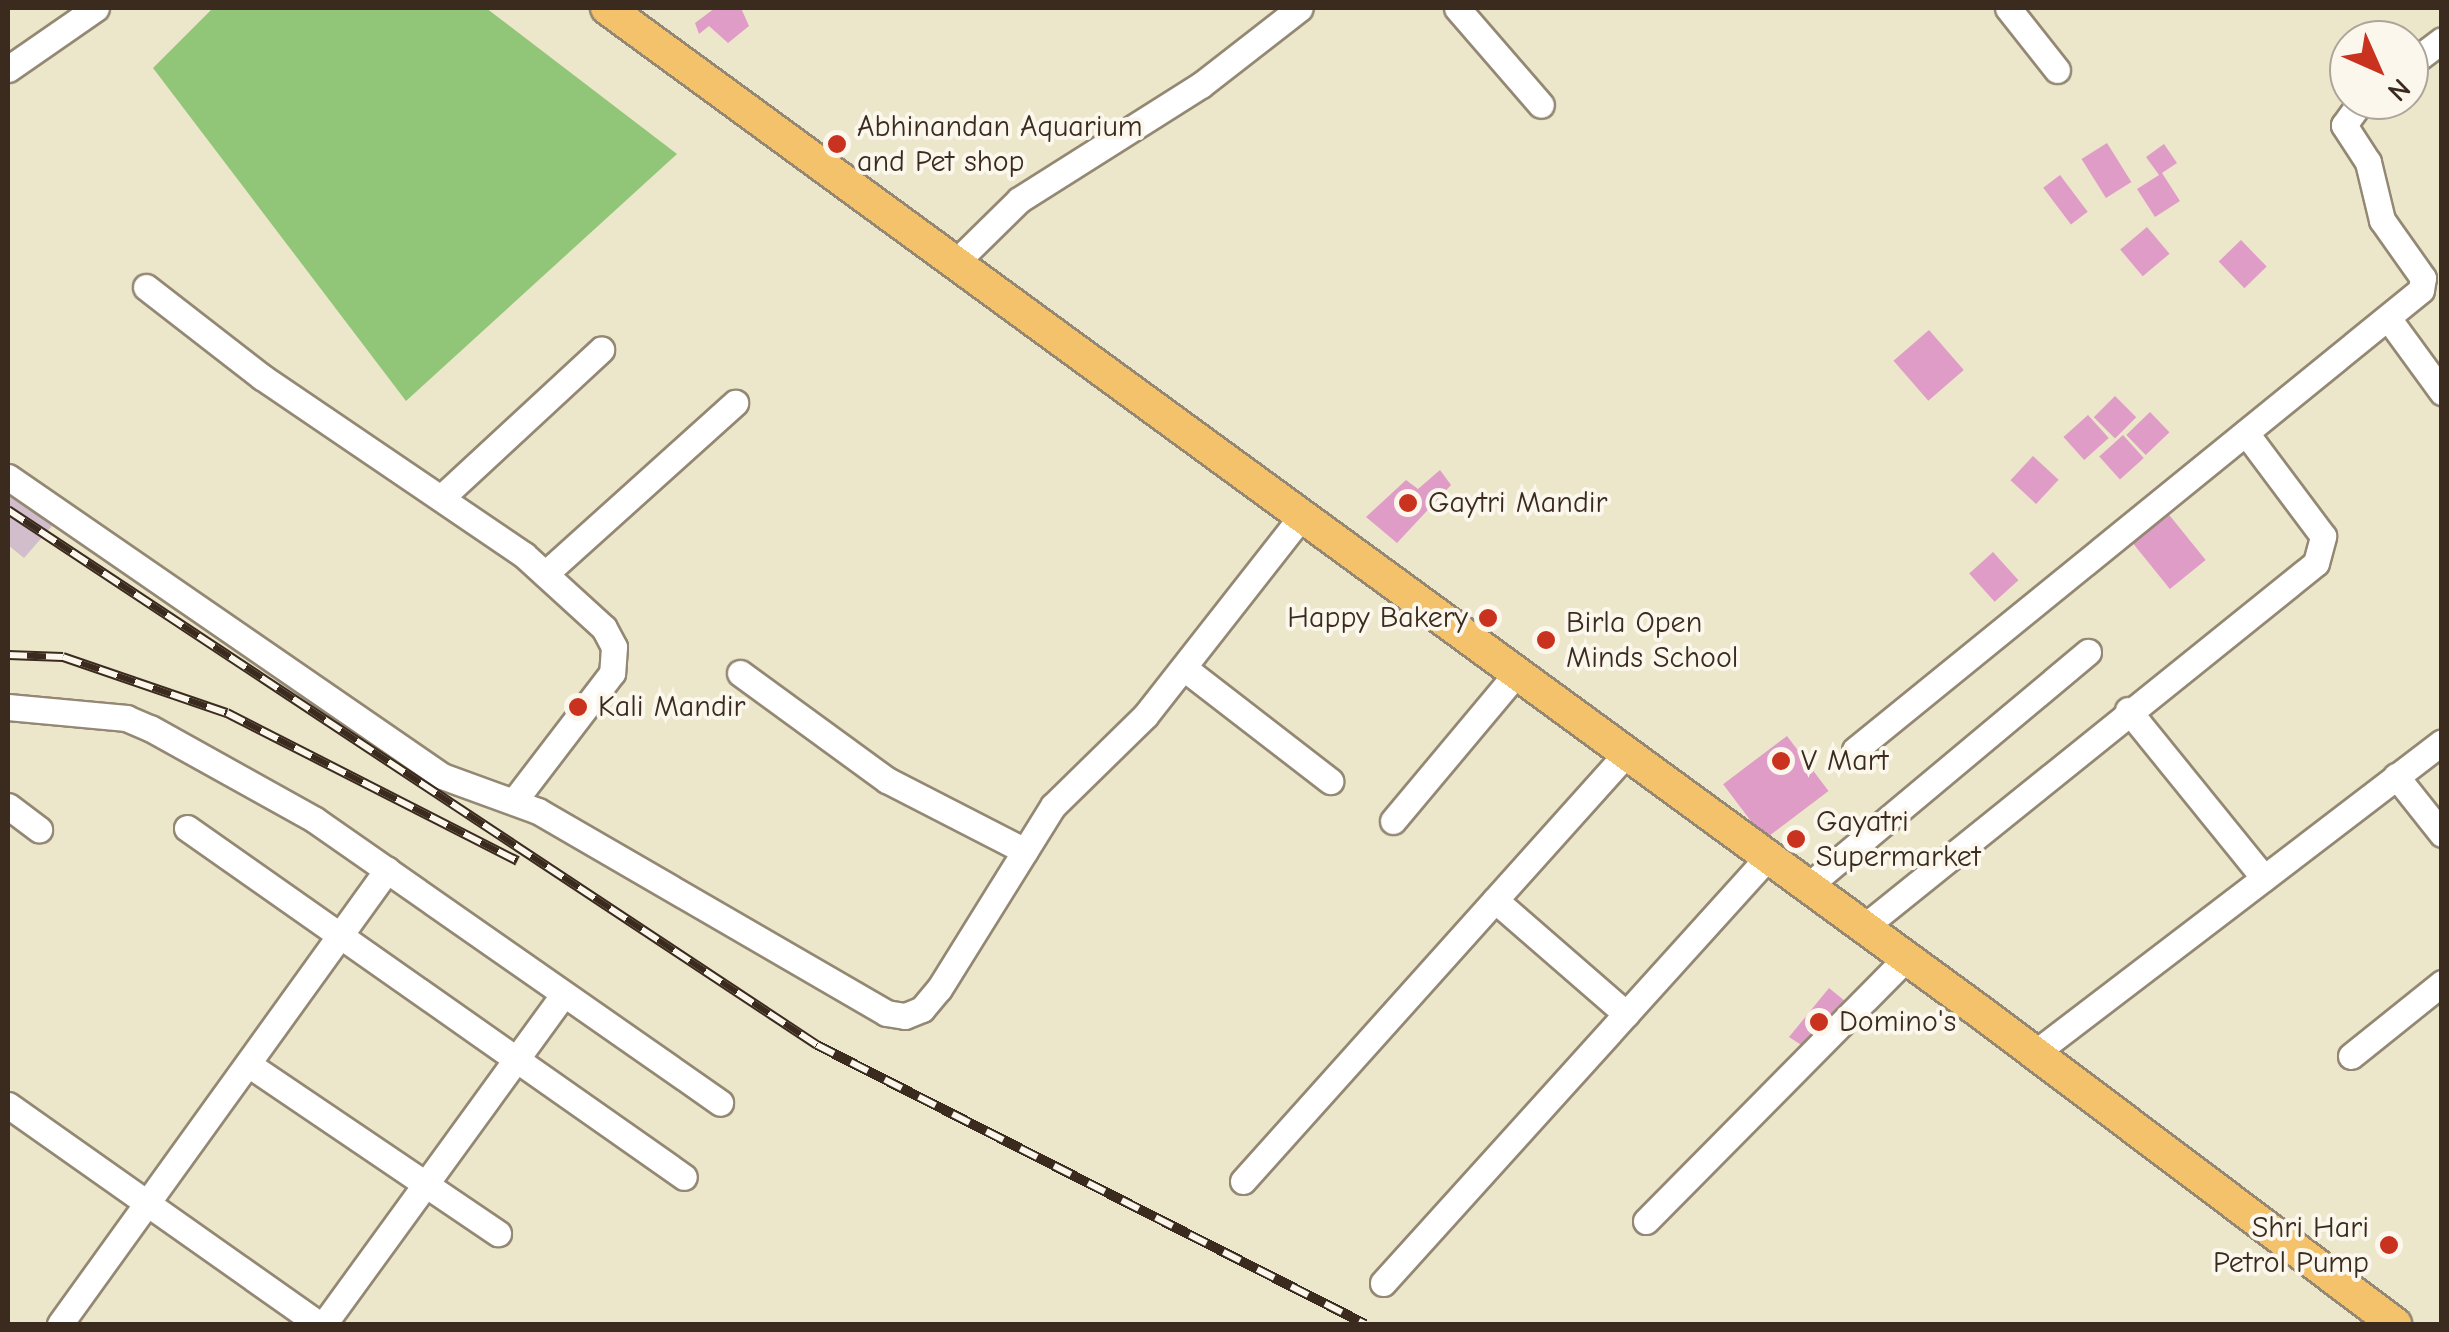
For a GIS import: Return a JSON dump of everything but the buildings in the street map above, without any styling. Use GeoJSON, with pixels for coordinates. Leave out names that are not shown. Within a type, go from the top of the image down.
{"type":"FeatureCollection","features":[{"type":"Feature","properties":{"kind":"main road"},"geometry":{"type":"LineString","coordinates":[[607,8],[957,260],[1301,518],[1864,927],[2395,1324]]}},
{"type":"Feature","properties":{"kind":"street"},"geometry":{"type":"LineString","coordinates":[[8,69],[96,8]]}},
{"type":"Feature","properties":{"kind":"street"},"geometry":{"type":"LineString","coordinates":[[957,260],[1019,200],[1201,85],[1300,8]]}},
{"type":"Feature","properties":{"kind":"street"},"geometry":{"type":"LineString","coordinates":[[1457,8],[1540,105]]}},
{"type":"Feature","properties":{"kind":"street"},"geometry":{"type":"LineString","coordinates":[[2008,8],[2056,70]]}},
{"type":"Feature","properties":{"kind":"street"},"geometry":{"type":"LineString","coordinates":[[1855,750],[2388,318],[2424,282],[2382,220],[2368,162],[2344,125],[2348,120]]}},
{"type":"Feature","properties":{"kind":"street"},"geometry":{"type":"LineString","coordinates":[[146,287],[262,377],[442,498],[545,574],[604,628],[615,660],[603,686],[514,801]]}},
{"type":"Feature","properties":{"kind":"street"},"geometry":{"type":"LineString","coordinates":[[2388,318],[2442,392]]}},
{"type":"Feature","properties":{"kind":"street"},"geometry":{"type":"LineString","coordinates":[[442,498],[601,350]]}},
{"type":"Feature","properties":{"kind":"street"},"geometry":{"type":"LineString","coordinates":[[545,574],[734,403]]}},
{"type":"Feature","properties":{"kind":"street"},"geometry":{"type":"LineString","coordinates":[[1864,927],[2128,710],[2316,563],[2324,548],[2312,516],[2246,433]]}},
{"type":"Feature","properties":{"kind":"street"},"geometry":{"type":"LineString","coordinates":[[8,477],[442,776],[514,801],[886,1013],[904,1016],[922,1009],[939,988],[1052,806],[1110,756],[1301,518]]}},
{"type":"Feature","properties":{"kind":"street"},"geometry":{"type":"LineString","coordinates":[[1808,886],[2088,652]]}},
{"type":"Feature","properties":{"kind":"street"},"geometry":{"type":"LineString","coordinates":[[1184,668],[1330,781]]}},
{"type":"Feature","properties":{"kind":"street"},"geometry":{"type":"LineString","coordinates":[[740,672],[887,780],[1025,851]]}},
{"type":"Feature","properties":{"kind":"street"},"geometry":{"type":"LineString","coordinates":[[1392,821],[1516,674]]}},
{"type":"Feature","properties":{"kind":"street"},"geometry":{"type":"LineString","coordinates":[[8,707],[126,718],[316,820],[720,1102]]}},
{"type":"Feature","properties":{"kind":"street"},"geometry":{"type":"LineString","coordinates":[[2128,710],[2264,878]]}},
{"type":"Feature","properties":{"kind":"street"},"geometry":{"type":"LineString","coordinates":[[2035,1053],[2442,742]]}},
{"type":"Feature","properties":{"kind":"street"},"geometry":{"type":"LineString","coordinates":[[1242,1181],[1626,754]]}},
{"type":"Feature","properties":{"kind":"street"},"geometry":{"type":"LineString","coordinates":[[2396,776],[2442,834]]}},
{"type":"Feature","properties":{"kind":"street"},"geometry":{"type":"LineString","coordinates":[[8,806],[39,829]]}},
{"type":"Feature","properties":{"kind":"street"},"geometry":{"type":"LineString","coordinates":[[186,828],[514,1062],[684,1177]]}},
{"type":"Feature","properties":{"kind":"street"},"geometry":{"type":"LineString","coordinates":[[1383,1283],[1768,857]]}},
{"type":"Feature","properties":{"kind":"street"},"geometry":{"type":"LineString","coordinates":[[60,1324],[387,870]]}},
{"type":"Feature","properties":{"kind":"street"},"geometry":{"type":"LineString","coordinates":[[1495,900],[1626,1014]]}},
{"type":"Feature","properties":{"kind":"street"},"geometry":{"type":"LineString","coordinates":[[1646,1221],[1904,960]]}},
{"type":"Feature","properties":{"kind":"street"},"geometry":{"type":"LineString","coordinates":[[2351,1056],[2442,982]]}},
{"type":"Feature","properties":{"kind":"street"},"geometry":{"type":"LineString","coordinates":[[8,1105],[322,1324],[563,995]]}},
{"type":"Feature","properties":{"kind":"street"},"geometry":{"type":"LineString","coordinates":[[248,1064],[498,1233]]}},
{"type":"Feature","properties":{"kind":"shaded area"},"geometry":{"type":"Polygon","coordinates":[[[8,489],[52,526],[24,558],[8,545],[8,489]]]}},
{"type":"Feature","properties":{"kind":"green space"},"geometry":{"type":"Polygon","coordinates":[[[213,8],[486,8],[677,154],[406,401],[153,68],[213,8]]]}},
{"type":"Feature","properties":{"kind":"railway"},"geometry":{"type":"LineString","coordinates":[[8,510],[817,1045],[1365,1324]]}},
{"type":"Feature","properties":{"kind":"railway"},"geometry":{"type":"LineString","coordinates":[[8,655],[63,657],[227,713],[518,861]]}},
{"type":"Feature","properties":{"kind":"place","name":"Abhinandan Aquarium and Pet shop"},"geometry":{"type":"Point","coordinates":[837,144]}},
{"type":"Feature","properties":{"kind":"place","name":"Gaytri Mandir"},"geometry":{"type":"Point","coordinates":[1408,503]}},
{"type":"Feature","properties":{"kind":"place","name":"Happy Bakery"},"geometry":{"type":"Point","coordinates":[1488,618]}},
{"type":"Feature","properties":{"kind":"place","name":"Birla Open Minds School"},"geometry":{"type":"Point","coordinates":[1546,640]}},
{"type":"Feature","properties":{"kind":"place","name":"Kali Mandir"},"geometry":{"type":"Point","coordinates":[578,707]}},
{"type":"Feature","properties":{"kind":"place","name":"V Mart"},"geometry":{"type":"Point","coordinates":[1781,761]}},
{"type":"Feature","properties":{"kind":"place","name":"Gayatri Supermarket"},"geometry":{"type":"Point","coordinates":[1796,839]}},
{"type":"Feature","properties":{"kind":"place","name":"Domino's"},"geometry":{"type":"Point","coordinates":[1819,1022]}},
{"type":"Feature","properties":{"kind":"place","name":"Shri Hari Petrol Pump"},"geometry":{"type":"Point","coordinates":[2389,1245]}}]}
